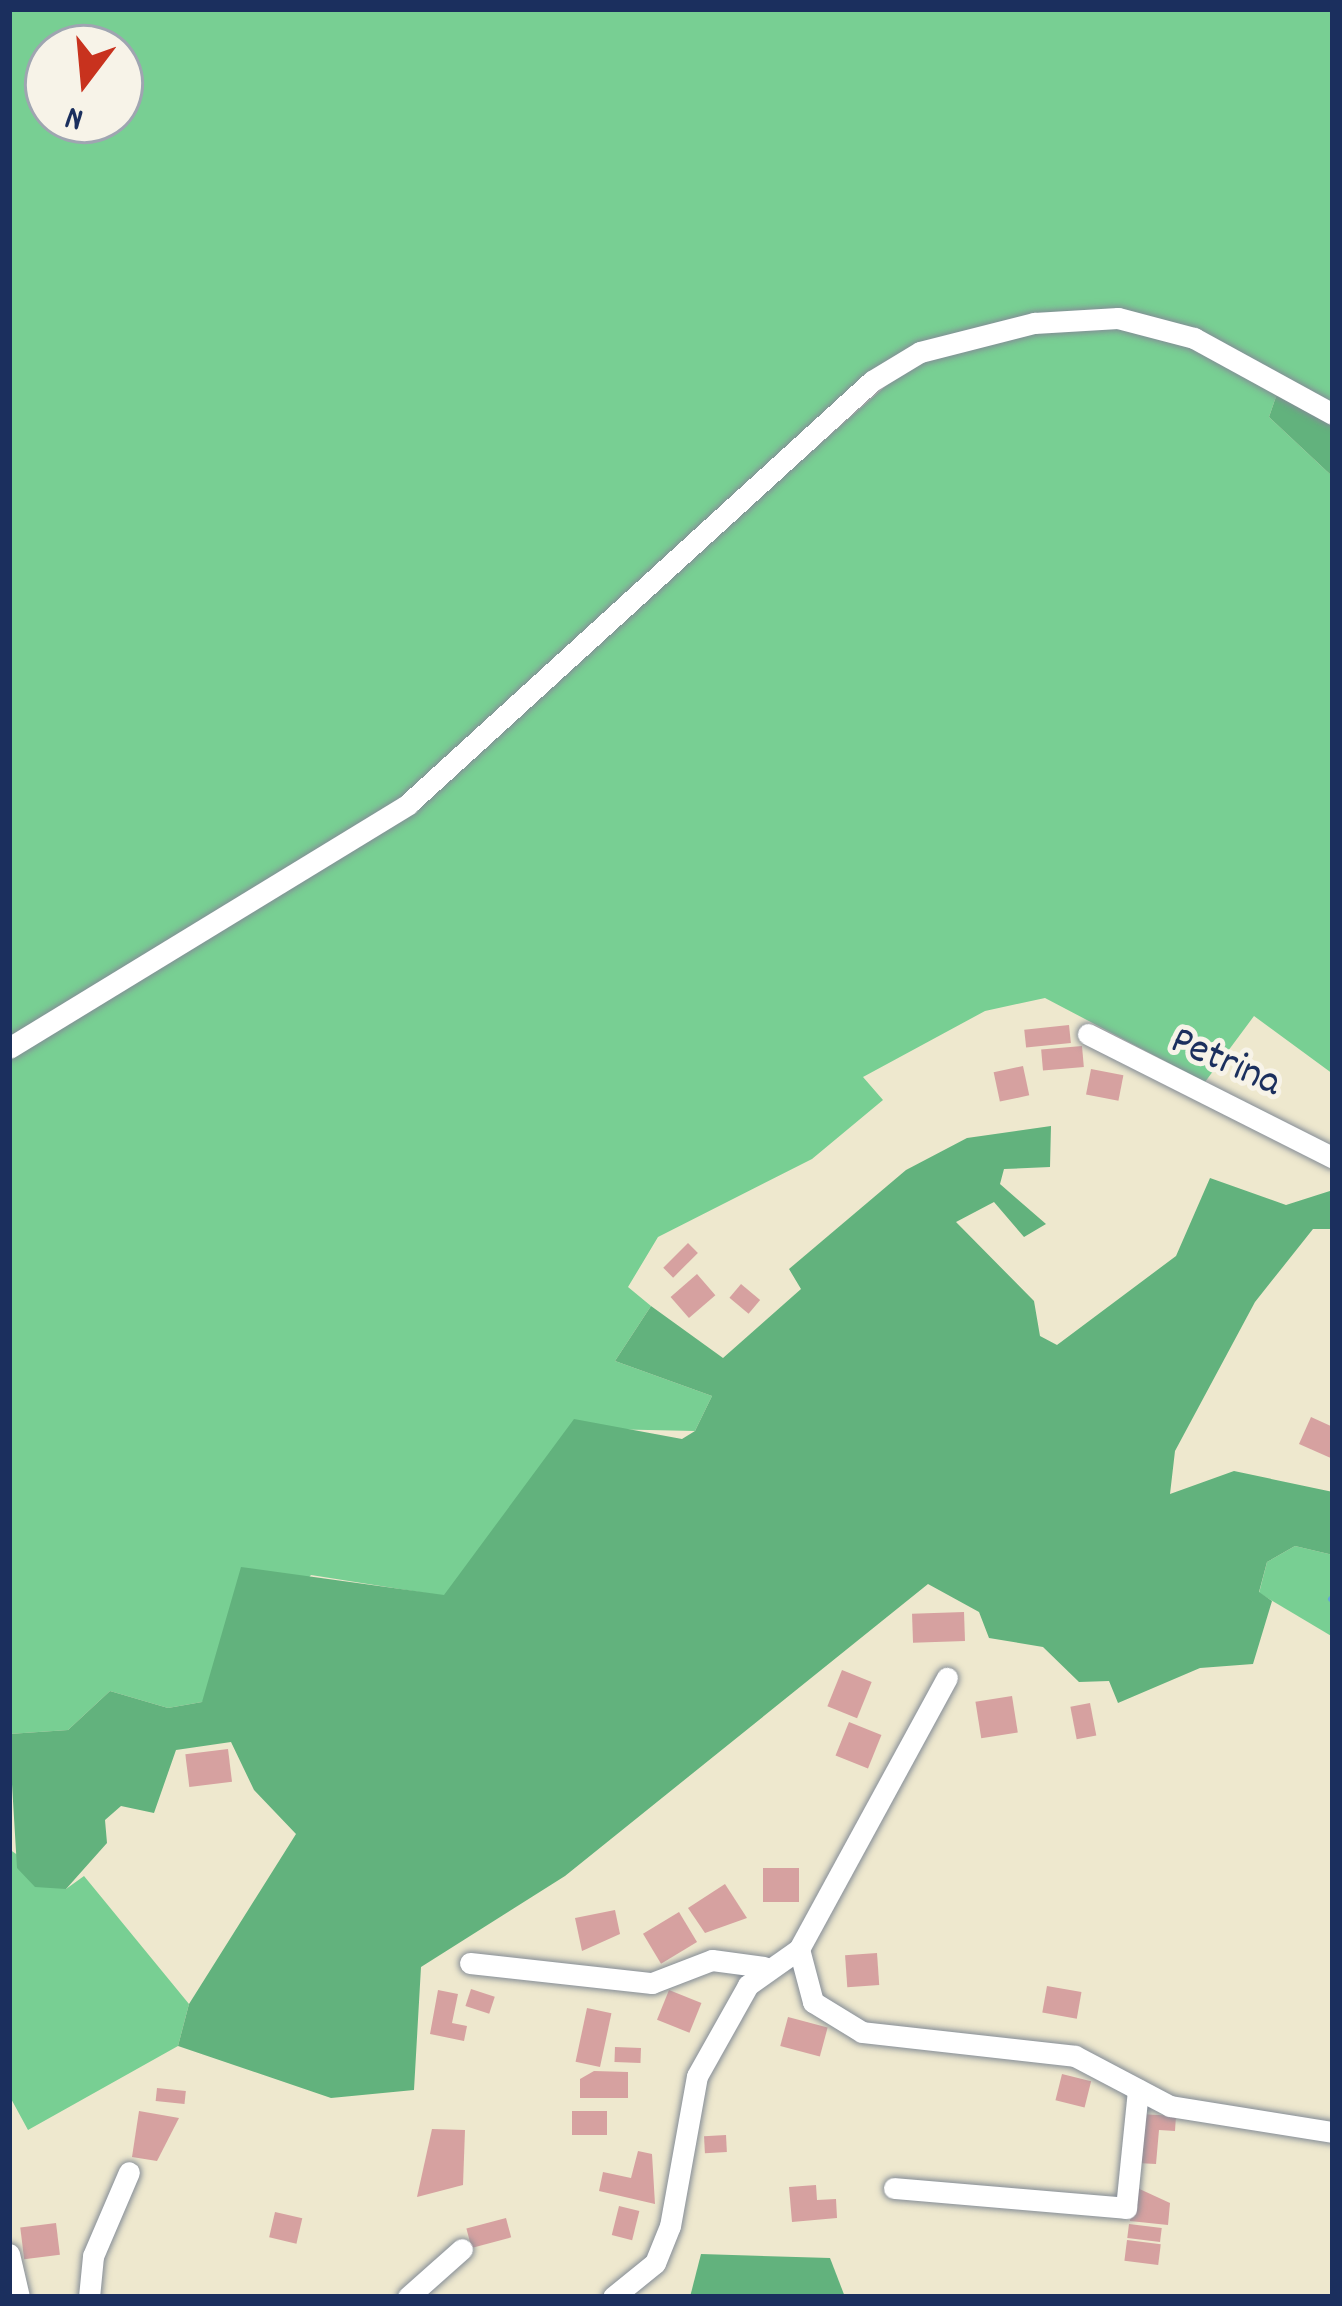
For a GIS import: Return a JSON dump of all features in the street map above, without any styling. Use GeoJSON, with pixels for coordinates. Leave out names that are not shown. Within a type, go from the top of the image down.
{"type":"FeatureCollection","features":[{"type":"Feature","properties":{"kind":"street"},"geometry":{"type":"LineString","coordinates":[[9,1048],[408,804],[872,381],[920,352],[1034,323],[1118,318],[1194,338],[1333,414]]}},
{"type":"Feature","properties":{"kind":"street","name":"Petrina"},"geometry":{"type":"LineString","coordinates":[[1088,1034],[1333,1158]]}},
{"type":"Feature","properties":{"kind":"street"},"geometry":{"type":"LineString","coordinates":[[613,2297],[655,2263],[697,2076],[764,1967],[799,1949],[947,1678]]}},
{"type":"Feature","properties":{"kind":"street"},"geometry":{"type":"LineString","coordinates":[[799,1949],[813,2002],[862,2032],[1075,2056],[1170,2106],[1333,2132]]}},
{"type":"Feature","properties":{"kind":"street"},"geometry":{"type":"LineString","coordinates":[[470,1963],[652,1983],[712,1960],[764,1967]]}},
{"type":"Feature","properties":{"kind":"street"},"geometry":{"type":"LineString","coordinates":[[894,2188],[1126,2208],[1138,2090]]}},
{"type":"Feature","properties":{"kind":"street"},"geometry":{"type":"LineString","coordinates":[[89,2297],[93,2256],[129,2171]]}},
{"type":"Feature","properties":{"kind":"street"},"geometry":{"type":"LineString","coordinates":[[408,2297],[461,2249]]}},
{"type":"Feature","properties":{"kind":"street"},"geometry":{"type":"LineString","coordinates":[[9,2254],[19,2297]]}},
{"type":"Feature","properties":{"kind":"green space"},"geometry":{"type":"Polygon","coordinates":[[[9,9],[1333,9],[1333,411],[1118,315],[919,349],[406,802],[9,1045],[9,9]]]}},
{"type":"Feature","properties":{"kind":"green space"},"geometry":{"type":"Polygon","coordinates":[[[1034,326],[1154,327],[1279,388],[1269,417],[1333,477],[1333,1074],[1254,1016],[1205,1082],[1045,998],[985,1011],[863,1077],[883,1100],[812,1159],[658,1237],[628,1287],[651,1306],[615,1361],[712,1396],[695,1431],[602,1429],[444,1596],[311,1575],[202,1702],[168,1708],[110,1691],[68,1730],[9,1734],[9,1051],[410,806],[922,354],[1034,326]]]}},
{"type":"Feature","properties":{"kind":"green space"},"geometry":{"type":"Polygon","coordinates":[[[1279,388],[1333,417],[1333,477],[1269,417],[1279,388]]]}},
{"type":"Feature","properties":{"kind":"green space"},"geometry":{"type":"Polygon","coordinates":[[[1051,1126],[1050,1167],[1004,1169],[1000,1184],[1046,1224],[1024,1237],[994,1202],[956,1222],[1034,1301],[1040,1336],[1057,1345],[1176,1256],[1210,1178],[1286,1205],[1333,1190],[1333,1229],[1313,1229],[1255,1302],[1175,1451],[1170,1494],[1234,1471],[1333,1492],[1333,1555],[1295,1546],[1267,1562],[1259,1592],[1272,1601],[1253,1664],[1200,1668],[1118,1703],[1109,1681],[1079,1682],[1043,1647],[989,1638],[979,1612],[928,1584],[565,1876],[421,1967],[414,2090],[331,2098],[178,2046],[189,2004],[296,1834],[254,1790],[231,1742],[176,1750],[154,1813],[121,1806],[105,1820],[107,1843],[66,1889],[35,1887],[17,1868],[9,1734],[68,1730],[110,1691],[168,1708],[202,1702],[241,1567],[444,1595],[574,1419],[682,1439],[695,1431],[712,1396],[615,1361],[651,1306],[723,1358],[801,1289],[789,1269],[906,1170],[967,1138],[1051,1126]]]}},
{"type":"Feature","properties":{"kind":"green space"},"geometry":{"type":"Polygon","coordinates":[[[1295,1546],[1333,1555],[1333,1637],[1259,1593],[1267,1562],[1295,1546]]]}},
{"type":"Feature","properties":{"kind":"green space"},"geometry":{"type":"Polygon","coordinates":[[[9,1849],[66,1889],[84,1876],[189,2004],[178,2046],[28,2130],[9,2095],[9,1849]]]}},
{"type":"Feature","properties":{"kind":"green space"},"geometry":{"type":"Polygon","coordinates":[[[701,2254],[830,2258],[845,2297],[690,2297],[701,2254]]]}},
{"type":"Feature","properties":{"kind":"building"},"geometry":{"type":"Polygon","coordinates":[[[1069,1025],[1071,1043],[1026,1048],[1024,1030],[1069,1025]]]}},
{"type":"Feature","properties":{"kind":"building"},"geometry":{"type":"Polygon","coordinates":[[[1082,1046],[1084,1067],[1043,1070],[1041,1050],[1082,1046]]]}},
{"type":"Feature","properties":{"kind":"building"},"geometry":{"type":"Polygon","coordinates":[[[1023,1066],[1029,1095],[1000,1102],[994,1072],[1023,1066]]]}},
{"type":"Feature","properties":{"kind":"building"},"geometry":{"type":"Polygon","coordinates":[[[1091,1069],[1123,1075],[1118,1101],[1086,1095],[1091,1069]]]}},
{"type":"Feature","properties":{"kind":"building"},"geometry":{"type":"Polygon","coordinates":[[[688,1243],[698,1253],[673,1278],[663,1268],[688,1243]]]}},
{"type":"Feature","properties":{"kind":"building"},"geometry":{"type":"Polygon","coordinates":[[[697,1274],[715,1295],[689,1318],[671,1297],[697,1274]]]}},
{"type":"Feature","properties":{"kind":"building"},"geometry":{"type":"Polygon","coordinates":[[[741,1284],[760,1300],[749,1314],[729,1298],[741,1284]]]}},
{"type":"Feature","properties":{"kind":"building"},"geometry":{"type":"Polygon","coordinates":[[[1311,1417],[1333,1427],[1333,1459],[1299,1444],[1311,1417]]]}},
{"type":"Feature","properties":{"kind":"building"},"geometry":{"type":"Polygon","coordinates":[[[964,1612],[965,1641],[913,1643],[912,1614],[964,1612]]]}},
{"type":"Feature","properties":{"kind":"building"},"geometry":{"type":"Polygon","coordinates":[[[842,1670],[872,1682],[857,1718],[827,1706],[842,1670]]]}},
{"type":"Feature","properties":{"kind":"building"},"geometry":{"type":"Polygon","coordinates":[[[1012,1696],[1018,1733],[981,1738],[975,1702],[1012,1696]]]}},
{"type":"Feature","properties":{"kind":"building"},"geometry":{"type":"Polygon","coordinates":[[[1090,1703],[1096,1735],[1077,1739],[1070,1707],[1090,1703]]]}},
{"type":"Feature","properties":{"kind":"building"},"geometry":{"type":"Polygon","coordinates":[[[849,1722],[881,1735],[868,1768],[836,1755],[849,1722]]]}},
{"type":"Feature","properties":{"kind":"building"},"geometry":{"type":"Polygon","coordinates":[[[228,1749],[232,1782],[189,1787],[185,1754],[228,1749]]]}},
{"type":"Feature","properties":{"kind":"building"},"geometry":{"type":"Polygon","coordinates":[[[763,1868],[799,1868],[799,1902],[763,1902],[763,1868]]]}},
{"type":"Feature","properties":{"kind":"building"},"geometry":{"type":"Polygon","coordinates":[[[725,1884],[747,1918],[705,1933],[688,1908],[725,1884]]]}},
{"type":"Feature","properties":{"kind":"building"},"geometry":{"type":"Polygon","coordinates":[[[615,1910],[620,1934],[582,1951],[575,1918],[615,1910]]]}},
{"type":"Feature","properties":{"kind":"building"},"geometry":{"type":"Polygon","coordinates":[[[679,1912],[697,1942],[661,1964],[643,1934],[679,1912]]]}},
{"type":"Feature","properties":{"kind":"building"},"geometry":{"type":"Polygon","coordinates":[[[877,1953],[879,1985],[847,1987],[845,1955],[877,1953]]]}},
{"type":"Feature","properties":{"kind":"building"},"geometry":{"type":"Polygon","coordinates":[[[1047,1986],[1081,1992],[1077,2019],[1042,2013],[1047,1986]]]}},
{"type":"Feature","properties":{"kind":"building"},"geometry":{"type":"Polygon","coordinates":[[[471,1989],[495,1997],[489,2014],[465,2006],[471,1989]]]}},
{"type":"Feature","properties":{"kind":"building"},"geometry":{"type":"Polygon","coordinates":[[[438,1990],[458,1994],[452,2023],[467,2026],[464,2041],[430,2034],[438,1990]]]}},
{"type":"Feature","properties":{"kind":"building"},"geometry":{"type":"Polygon","coordinates":[[[669,1990],[701,2003],[689,2033],[657,2020],[669,1990]]]}},
{"type":"Feature","properties":{"kind":"building"},"geometry":{"type":"Polygon","coordinates":[[[587,2008],[611,2013],[600,2067],[576,2062],[587,2008]]]}},
{"type":"Feature","properties":{"kind":"building"},"geometry":{"type":"Polygon","coordinates":[[[788,2017],[828,2028],[820,2057],[780,2046],[788,2017]]]}},
{"type":"Feature","properties":{"kind":"building"},"geometry":{"type":"Polygon","coordinates":[[[615,2047],[641,2048],[640,2063],[614,2062],[615,2047]]]}},
{"type":"Feature","properties":{"kind":"building"},"geometry":{"type":"Polygon","coordinates":[[[594,2071],[628,2072],[628,2098],[580,2098],[580,2079],[594,2071]]]}},
{"type":"Feature","properties":{"kind":"building"},"geometry":{"type":"Polygon","coordinates":[[[1062,2074],[1091,2081],[1085,2107],[1055,2100],[1062,2074]]]}},
{"type":"Feature","properties":{"kind":"building"},"geometry":{"type":"Polygon","coordinates":[[[157,2088],[186,2091],[184,2104],[156,2101],[157,2088]]]}},
{"type":"Feature","properties":{"kind":"building"},"geometry":{"type":"Polygon","coordinates":[[[139,2111],[179,2118],[157,2161],[132,2157],[139,2111]]]}},
{"type":"Feature","properties":{"kind":"building"},"geometry":{"type":"Polygon","coordinates":[[[572,2111],[607,2111],[607,2135],[572,2135],[572,2111]]]}},
{"type":"Feature","properties":{"kind":"building"},"geometry":{"type":"Polygon","coordinates":[[[1140,2114],[1176,2116],[1175,2131],[1159,2130],[1156,2164],[1137,2163],[1140,2114]]]}},
{"type":"Feature","properties":{"kind":"building"},"geometry":{"type":"Polygon","coordinates":[[[432,2129],[465,2130],[463,2185],[417,2197],[432,2129]]]}},
{"type":"Feature","properties":{"kind":"building"},"geometry":{"type":"Polygon","coordinates":[[[726,2135],[727,2152],[705,2153],[704,2136],[726,2135]]]}},
{"type":"Feature","properties":{"kind":"building"},"geometry":{"type":"Polygon","coordinates":[[[638,2151],[652,2154],[655,2204],[599,2191],[603,2172],[631,2178],[638,2151]]]}},
{"type":"Feature","properties":{"kind":"building"},"geometry":{"type":"Polygon","coordinates":[[[816,2185],[817,2200],[836,2199],[837,2218],[792,2222],[789,2187],[816,2185]]]}},
{"type":"Feature","properties":{"kind":"building"},"geometry":{"type":"Polygon","coordinates":[[[1133,2186],[1170,2203],[1168,2225],[1130,2221],[1133,2186]]]}},
{"type":"Feature","properties":{"kind":"building"},"geometry":{"type":"Polygon","coordinates":[[[619,2206],[639,2211],[632,2240],[612,2235],[619,2206]]]}},
{"type":"Feature","properties":{"kind":"building"},"geometry":{"type":"Polygon","coordinates":[[[275,2212],[302,2218],[296,2244],[269,2237],[275,2212]]]}},
{"type":"Feature","properties":{"kind":"building"},"geometry":{"type":"Polygon","coordinates":[[[506,2218],[511,2237],[472,2248],[466,2229],[506,2218]]]}},
{"type":"Feature","properties":{"kind":"building"},"geometry":{"type":"Polygon","coordinates":[[[56,2223],[60,2255],[24,2259],[20,2227],[56,2223]]]}},
{"type":"Feature","properties":{"kind":"building"},"geometry":{"type":"Polygon","coordinates":[[[1129,2224],[1162,2228],[1160,2242],[1127,2238],[1129,2224]]]}},
{"type":"Feature","properties":{"kind":"building"},"geometry":{"type":"Polygon","coordinates":[[[1127,2240],[1161,2244],[1158,2265],[1124,2261],[1127,2240]]]}}]}
